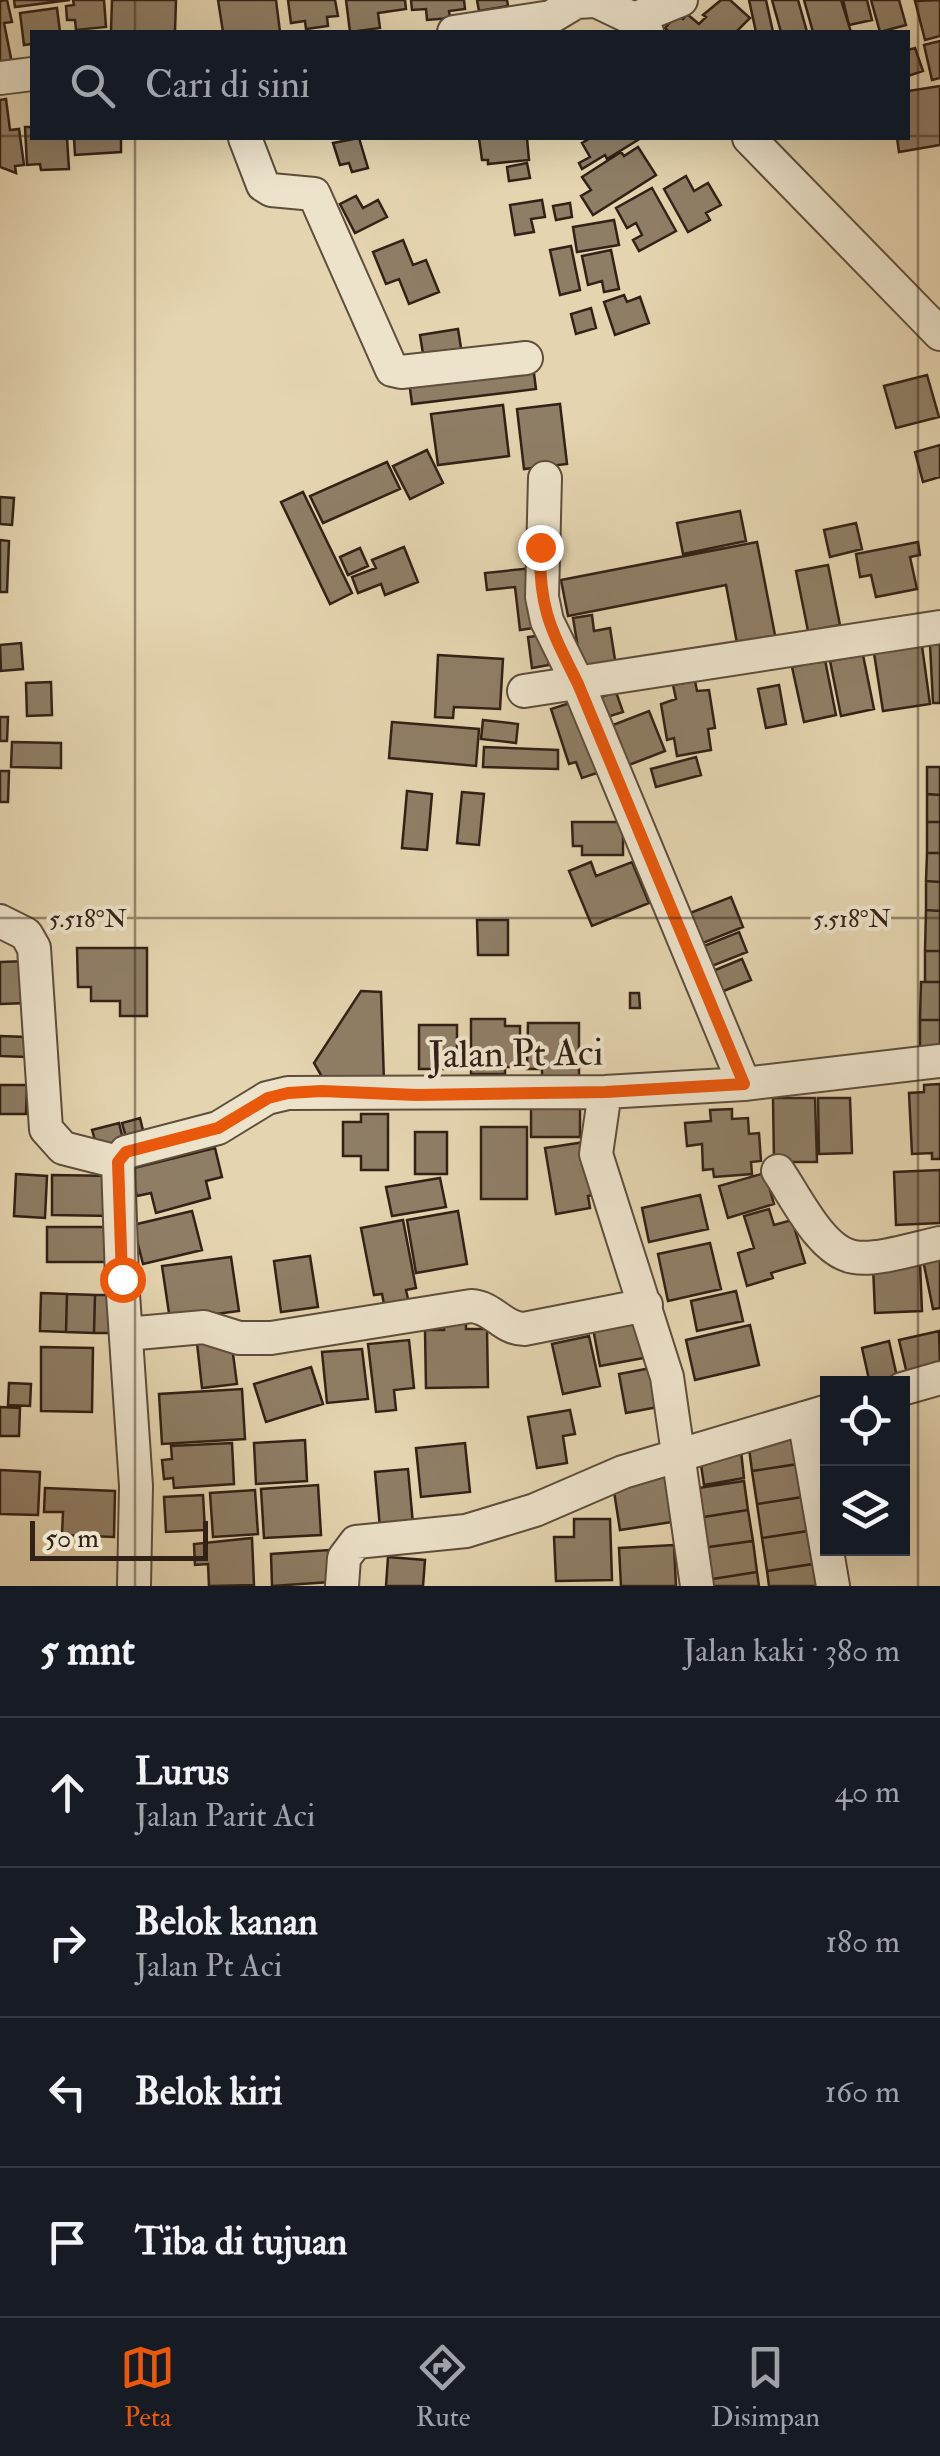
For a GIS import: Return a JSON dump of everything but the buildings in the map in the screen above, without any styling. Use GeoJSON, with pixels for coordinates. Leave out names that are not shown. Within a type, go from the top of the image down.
{"type":"FeatureCollection","features":[{"type":"Feature","properties":{"kind":"street"},"geometry":{"type":"LineString","coordinates":[[463,30],[579,5],[641,26],[681,0]]}},
{"type":"Feature","properties":{"kind":"street"},"geometry":{"type":"LineString","coordinates":[[0,78],[30,74]]}},
{"type":"Feature","properties":{"kind":"street"},"geometry":{"type":"LineString","coordinates":[[246,140],[266,188],[314,194],[392,370],[526,358]]}},
{"type":"Feature","properties":{"kind":"street"},"geometry":{"type":"LineString","coordinates":[[752,140],[940,334]]}},
{"type":"Feature","properties":{"kind":"street"},"geometry":{"type":"LineString","coordinates":[[545,478],[542,597],[547,621],[578,684],[744,1084]]}},
{"type":"Feature","properties":{"kind":"street"},"geometry":{"type":"LineString","coordinates":[[524,691],[940,627]]}},
{"type":"Feature","properties":{"kind":"street"},"geometry":{"type":"LineString","coordinates":[[0,921],[26,934],[34,948],[46,1129],[62,1148],[118,1166],[136,1486],[134,1586]]}},
{"type":"Feature","properties":{"kind":"street","name":"Jalan Pt Aci"},"geometry":{"type":"LineString","coordinates":[[118,1166],[126,1152],[218,1128],[268,1098],[288,1093],[605,1092],[744,1084],[940,1061]]}},
{"type":"Feature","properties":{"kind":"street"},"geometry":{"type":"LineString","coordinates":[[605,1092],[596,1154],[667,1377],[697,1586]]}},
{"type":"Feature","properties":{"kind":"street"},"geometry":{"type":"LineString","coordinates":[[778,1171],[826,1242],[842,1253],[856,1258],[940,1244]]}},
{"type":"Feature","properties":{"kind":"street"},"geometry":{"type":"LineString","coordinates":[[126,1334],[204,1328],[239,1338],[271,1338],[472,1306],[487,1308],[514,1329],[524,1329],[646,1305]]}},
{"type":"Feature","properties":{"kind":"street"},"geometry":{"type":"LineString","coordinates":[[910,1387],[940,1378]]}},
{"type":"Feature","properties":{"kind":"street"},"geometry":{"type":"LineString","coordinates":[[342,1586],[344,1558],[356,1542],[466,1531],[534,1510],[623,1472],[816,1415],[833,1586]]}},
{"type":"Feature","properties":{"kind":"route"},"geometry":{"type":"LineString","coordinates":[[122,1279],[118,1162],[121,1156],[218,1128],[268,1098],[322,1091],[416,1095],[605,1092],[744,1084],[578,684],[547,621],[540,547]]}}]}
